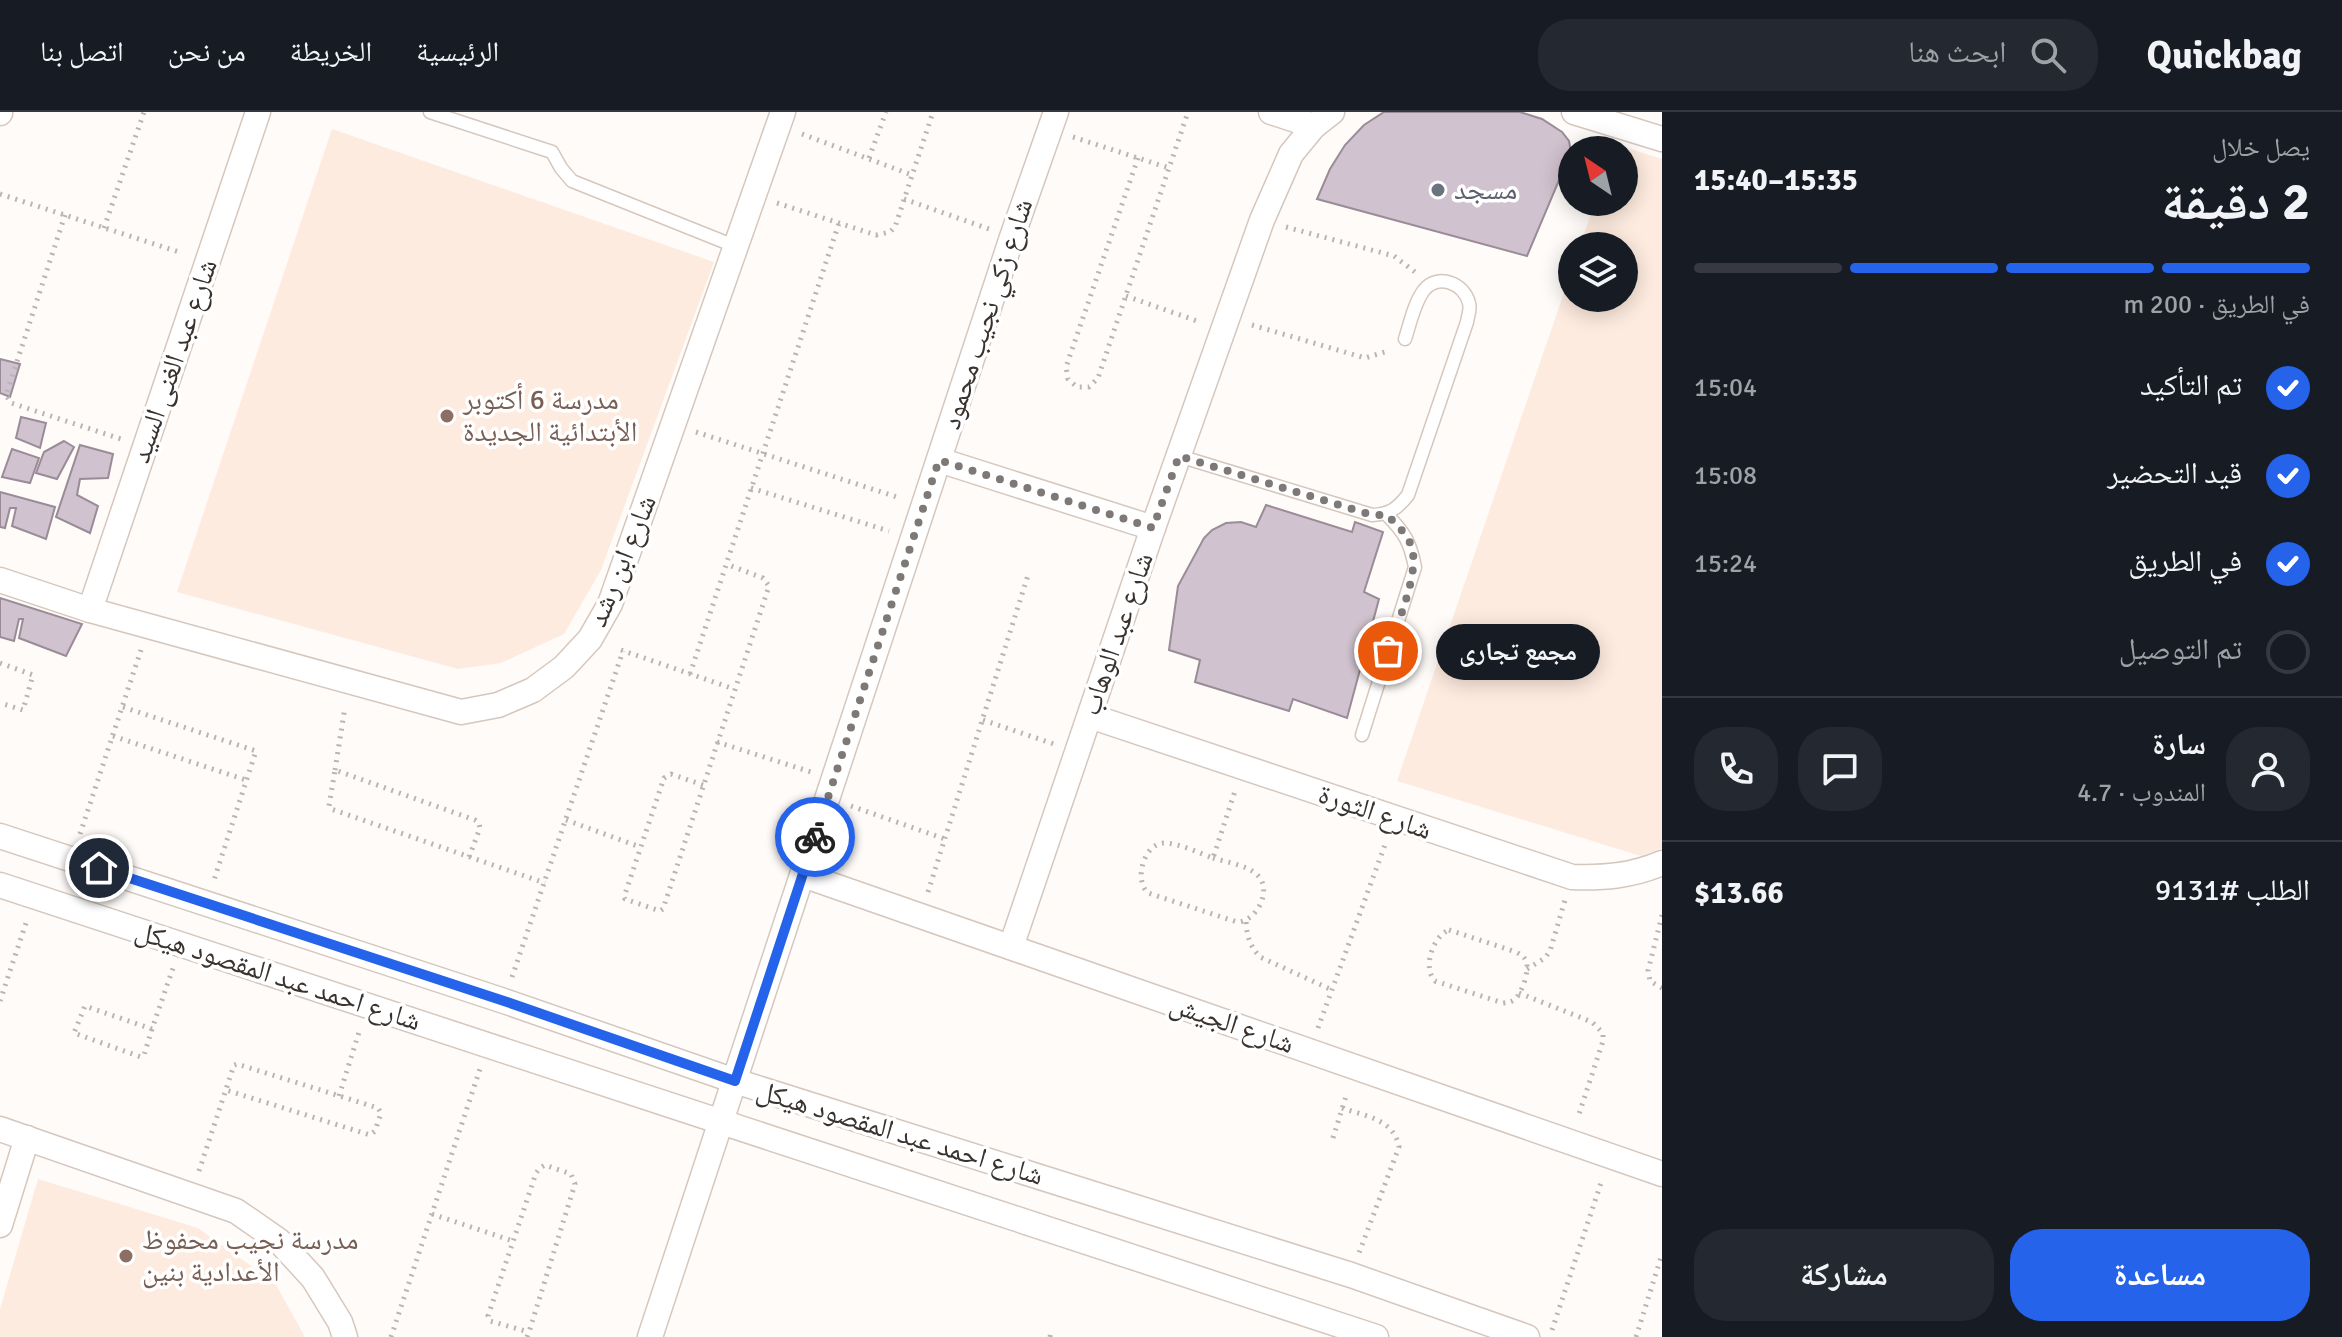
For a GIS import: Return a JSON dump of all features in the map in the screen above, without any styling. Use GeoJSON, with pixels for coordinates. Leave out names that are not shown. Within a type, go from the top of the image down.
{"type":"FeatureCollection","features":[{"type":"Feature","properties":{"kind":"street","name":"شارع عبد الغنى السيد"},"geometry":{"type":"LineString","coordinates":[[90,610],[258,112]]}},
{"type":"Feature","properties":{"kind":"street"},"geometry":{"type":"LineString","coordinates":[[1271,112],[1323,119]]}},
{"type":"Feature","properties":{"kind":"street"},"geometry":{"type":"LineString","coordinates":[[1574,112],[1662,139]]}},
{"type":"Feature","properties":{"kind":"street","name":"شارع ابن رشد"},"geometry":{"type":"LineString","coordinates":[[0,580],[149,627],[461,712],[498,705],[533,690],[564,667],[590,639],[610,604],[781,119]]}},
{"type":"Feature","properties":{"kind":"street","name":"شارع عبد الوهاب"},"geometry":{"type":"LineString","coordinates":[[1011,947],[1153,528],[1262,220],[1291,154],[1323,119]]}},
{"type":"Feature","properties":{"kind":"street","name":"شارع زكي نجيب محمود"},"geometry":{"type":"LineString","coordinates":[[650,1337],[1012,237],[1053,121]]}},
{"type":"Feature","properties":{"kind":"street"},"geometry":{"type":"LineString","coordinates":[[939,460],[1153,528]]}},
{"type":"Feature","properties":{"kind":"street","name":"شارع الثورة"},"geometry":{"type":"LineString","coordinates":[[1090,716],[1572,877],[1605,878],[1642,871],[1662,863]]}},
{"type":"Feature","properties":{"kind":"street","name":"شارع احمد عبد المقصود هيكل"},"geometry":{"type":"LineString","coordinates":[[0,836],[504,1001],[735,1081],[1351,1275],[1527,1337]]}},
{"type":"Feature","properties":{"kind":"street","name":"شارع الجيش"},"geometry":{"type":"LineString","coordinates":[[803,875],[1662,1174]]}},
{"type":"Feature","properties":{"kind":"street","name":"شارع احمد عبد المقصود هيكل"},"geometry":{"type":"LineString","coordinates":[[0,885],[1346,1332],[1376,1337]]}},
{"type":"Feature","properties":{"kind":"street"},"geometry":{"type":"LineString","coordinates":[[0,1129],[236,1211],[278,1240],[313,1278],[340,1322],[345,1337]]}},
{"type":"Feature","properties":{"kind":"street"},"geometry":{"type":"LineString","coordinates":[[0,1225],[27,1138]]}},
{"type":"Feature","properties":{"kind":"lane"},"geometry":{"type":"LineString","coordinates":[[430,112],[552,152],[572,181],[737,247]]}},
{"type":"Feature","properties":{"kind":"lane"},"geometry":{"type":"LineString","coordinates":[[1179,456],[1372,515],[1387,515],[1399,507],[1408,495],[1470,306],[1464,291],[1451,282],[1436,281],[1424,289],[1405,339]]}},
{"type":"Feature","properties":{"kind":"lane"},"geometry":{"type":"LineString","coordinates":[[1362,735],[1415,567],[1411,546],[1402,530],[1387,515]]}},
{"type":"Feature","properties":{"kind":"path"},"geometry":{"type":"LineString","coordinates":[[104,228],[144,112]]}},
{"type":"Feature","properties":{"kind":"path"},"geometry":{"type":"LineString","coordinates":[[869,158],[886,112]]}},
{"type":"Feature","properties":{"kind":"path"},"geometry":{"type":"LineString","coordinates":[[754,196],[883,235],[895,227],[933,112]]}},
{"type":"Feature","properties":{"kind":"path"},"geometry":{"type":"LineString","coordinates":[[1138,158],[1066,367],[1068,379],[1077,387],[1089,387],[1098,378],[1188,112]]}},
{"type":"Feature","properties":{"kind":"path"},"geometry":{"type":"LineString","coordinates":[[781,119],[912,175]]}},
{"type":"Feature","properties":{"kind":"path"},"geometry":{"type":"LineString","coordinates":[[1053,121],[1169,168]]}},
{"type":"Feature","properties":{"kind":"path"},"geometry":{"type":"LineString","coordinates":[[0,194],[208,262]]}},
{"type":"Feature","properties":{"kind":"path"},"geometry":{"type":"LineString","coordinates":[[904,199],[1012,237]]}},
{"type":"Feature","properties":{"kind":"path"},"geometry":{"type":"LineString","coordinates":[[65,215],[6,395],[7,400],[146,447]]}},
{"type":"Feature","properties":{"kind":"path"},"geometry":{"type":"LineString","coordinates":[[1262,220],[1394,256],[1413,270],[1424,289]]}},
{"type":"Feature","properties":{"kind":"path"},"geometry":{"type":"LineString","coordinates":[[690,674],[839,223]]}},
{"type":"Feature","properties":{"kind":"path"},"geometry":{"type":"LineString","coordinates":[[1126,296],[1365,358],[1387,352],[1405,339]]}},
{"type":"Feature","properties":{"kind":"path"},"geometry":{"type":"LineString","coordinates":[[675,425],[924,506]]}},
{"type":"Feature","properties":{"kind":"path"},"geometry":{"type":"LineString","coordinates":[[751,488],[913,539]]}},
{"type":"Feature","properties":{"kind":"path"},"geometry":{"type":"LineString","coordinates":[[703,785],[671,774],[664,778],[624,898],[662,910],[769,586],[763,578],[726,564]]}},
{"type":"Feature","properties":{"kind":"path"},"geometry":{"type":"LineString","coordinates":[[920,916],[1029,572]]}},
{"type":"Feature","properties":{"kind":"path"},"geometry":{"type":"LineString","coordinates":[[72,859],[149,627]]}},
{"type":"Feature","properties":{"kind":"path"},"geometry":{"type":"LineString","coordinates":[[590,639],[734,689]]}},
{"type":"Feature","properties":{"kind":"path"},"geometry":{"type":"LineString","coordinates":[[504,1001],[623,651]]}},
{"type":"Feature","properties":{"kind":"path"},"geometry":{"type":"LineString","coordinates":[[0,663],[33,675],[23,710],[0,703]]}},
{"type":"Feature","properties":{"kind":"path"},"geometry":{"type":"LineString","coordinates":[[349,681],[331,809],[545,883]]}},
{"type":"Feature","properties":{"kind":"path"},"geometry":{"type":"LineString","coordinates":[[123,707],[255,751],[207,903]]}},
{"type":"Feature","properties":{"kind":"path"},"geometry":{"type":"LineString","coordinates":[[983,720],[1077,752]]}},
{"type":"Feature","properties":{"kind":"path"},"geometry":{"type":"LineString","coordinates":[[113,736],[246,780]]}},
{"type":"Feature","properties":{"kind":"path"},"geometry":{"type":"LineString","coordinates":[[717,742],[945,839]]}},
{"type":"Feature","properties":{"kind":"path"},"geometry":{"type":"LineString","coordinates":[[1213,858],[1242,767]]}},
{"type":"Feature","properties":{"kind":"path"},"geometry":{"type":"LineString","coordinates":[[335,770],[475,820],[480,828],[469,857]]}},
{"type":"Feature","properties":{"kind":"path"},"geometry":{"type":"LineString","coordinates":[[1309,1051],[1394,819]]}},
{"type":"Feature","properties":{"kind":"path"},"geometry":{"type":"LineString","coordinates":[[566,820],[640,847]]}},
{"type":"Feature","properties":{"kind":"path"},"geometry":{"type":"LineString","coordinates":[[1162,842],[1213,858],[1251,871],[1263,882],[1264,891],[1253,918],[1237,922],[1148,893],[1139,879],[1148,854],[1153,846],[1162,842]]}},
{"type":"Feature","properties":{"kind":"path"},"geometry":{"type":"LineString","coordinates":[[1527,969],[1545,958],[1550,951],[1572,877]]}},
{"type":"Feature","properties":{"kind":"path"},"geometry":{"type":"LineString","coordinates":[[0,1001],[35,896]]}},
{"type":"Feature","properties":{"kind":"path"},"geometry":{"type":"LineString","coordinates":[[1662,915],[1648,971],[1650,981],[1662,988]]}},
{"type":"Feature","properties":{"kind":"path"},"geometry":{"type":"LineString","coordinates":[[1246,922],[1247,936],[1260,957],[1332,990]]}},
{"type":"Feature","properties":{"kind":"path"},"geometry":{"type":"LineString","coordinates":[[1449,930],[1516,952],[1526,962],[1527,969],[1519,993],[1503,1003],[1435,981],[1428,969],[1441,933],[1449,930]]}},
{"type":"Feature","properties":{"kind":"path"},"geometry":{"type":"LineString","coordinates":[[152,1029],[85,1006],[74,1033],[141,1057],[144,1055],[181,944]]}},
{"type":"Feature","properties":{"kind":"path"},"geometry":{"type":"LineString","coordinates":[[1519,993],[1592,1022],[1603,1033],[1569,1142]]}},
{"type":"Feature","properties":{"kind":"path"},"geometry":{"type":"LineString","coordinates":[[339,1096],[367,1005]]}},
{"type":"Feature","properties":{"kind":"path"},"geometry":{"type":"LineString","coordinates":[[391,1337],[488,1045]]}},
{"type":"Feature","properties":{"kind":"path"},"geometry":{"type":"LineString","coordinates":[[190,1195],[234,1065],[240,1064],[339,1096],[380,1110],[381,1113],[370,1135],[226,1090]]}},
{"type":"Feature","properties":{"kind":"path"},"geometry":{"type":"LineString","coordinates":[[1333,1138],[1355,1067]]}},
{"type":"Feature","properties":{"kind":"path"},"geometry":{"type":"LineString","coordinates":[[1342,1108],[1388,1124],[1398,1138],[1399,1147],[1351,1275]]}},
{"type":"Feature","properties":{"kind":"path"},"geometry":{"type":"LineString","coordinates":[[1549,1337],[1610,1156]]}},
{"type":"Feature","properties":{"kind":"path"},"geometry":{"type":"LineString","coordinates":[[545,1165],[571,1174],[575,1184],[528,1335],[490,1321],[488,1316],[540,1168],[545,1165]]}},
{"type":"Feature","properties":{"kind":"path"},"geometry":{"type":"LineString","coordinates":[[432,1214],[513,1241]]}},
{"type":"Feature","properties":{"kind":"path"},"geometry":{"type":"LineString","coordinates":[[1636,1337],[1662,1256]]}},
{"type":"Feature","properties":{"kind":"shaded area","name":"مدرسة 6 أكتوبر الأبتدائية الجديدة"},"geometry":{"type":"Polygon","coordinates":[[[332,129],[714,262],[601,570],[564,634],[501,663],[458,669],[177,592],[332,129]]]}},
{"type":"Feature","properties":{"kind":"shaded area"},"geometry":{"type":"Polygon","coordinates":[[[1638,151],[1662,159],[1662,848],[1641,856],[1397,781],[1558,310],[1638,312],[1638,232],[1585,232],[1590,216],[1638,216],[1638,151]]]}},
{"type":"Feature","properties":{"kind":"shaded area","name":"مدرسة نجيب محفوظ الأعدادية بنين"},"geometry":{"type":"Polygon","coordinates":[[[38,1179],[198,1228],[275,1283],[305,1337],[0,1337],[0,1309],[38,1179]]]}},
{"type":"Feature","properties":{"kind":"building","name":"مسجد"},"geometry":{"type":"Polygon","coordinates":[[[1384,112],[1520,112],[1542,119],[1562,132],[1565,136],[1558,136],[1558,183],[1527,256],[1317,199],[1345,145],[1364,125],[1384,112]]]}},
{"type":"Feature","properties":{"kind":"building"},"geometry":{"type":"Polygon","coordinates":[[[0,359],[20,364],[10,397],[0,393],[0,359]]]}},
{"type":"Feature","properties":{"kind":"building"},"geometry":{"type":"Polygon","coordinates":[[[21,417],[46,423],[40,448],[16,438],[21,417]]]}},
{"type":"Feature","properties":{"kind":"building"},"geometry":{"type":"Polygon","coordinates":[[[64,441],[74,447],[57,479],[36,473],[44,452],[64,441]]]}},
{"type":"Feature","properties":{"kind":"building"},"geometry":{"type":"Polygon","coordinates":[[[80,445],[113,454],[108,478],[80,479],[77,495],[98,506],[90,533],[56,517],[80,445]]]}},
{"type":"Feature","properties":{"kind":"building"},"geometry":{"type":"Polygon","coordinates":[[[12,449],[39,458],[30,483],[2,477],[12,449]]]}},
{"type":"Feature","properties":{"kind":"building"},"geometry":{"type":"Polygon","coordinates":[[[0,492],[55,507],[46,539],[12,526],[16,508],[10,508],[5,528],[0,527],[0,492]]]}},
{"type":"Feature","properties":{"kind":"building"},"geometry":{"type":"Polygon","coordinates":[[[1266,505],[1352,532],[1355,522],[1383,532],[1364,592],[1379,599],[1347,718],[1293,699],[1289,711],[1195,682],[1200,660],[1169,650],[1178,586],[1204,538],[1226,523],[1241,522],[1256,527],[1266,505]]]}},
{"type":"Feature","properties":{"kind":"building"},"geometry":{"type":"Polygon","coordinates":[[[0,598],[82,624],[66,656],[19,638],[23,619],[19,619],[14,641],[0,637],[0,598]]]}},
{"type":"Feature","properties":{"kind":"way so far"},"geometry":{"type":"LineString","coordinates":[[815,837],[939,460],[1153,528],[1179,456],[1372,515],[1387,515],[1402,530],[1411,546],[1415,567],[1388,651]]}},
{"type":"Feature","properties":{"kind":"place","name":"مسجد"},"geometry":{"type":"Point","coordinates":[1438,190]}},
{"type":"Feature","properties":{"kind":"place","name":"مدرسة 6 أكتوبر الأبتدائية الجديدة"},"geometry":{"type":"Point","coordinates":[447,416]}},
{"type":"Feature","properties":{"kind":"place","name":"مجمع تجارى"},"geometry":{"type":"Point","coordinates":[1388,651]}},
{"type":"Feature","properties":{"kind":"place","name":"مدرسة نجيب محفوظ الأعدادية بنين"},"geometry":{"type":"Point","coordinates":[126,1256]}},
{"type":"Feature","properties":{"kind":"route"},"geometry":{"type":"LineString","coordinates":[[99,868],[504,1001],[735,1081],[815,837]]}}]}
